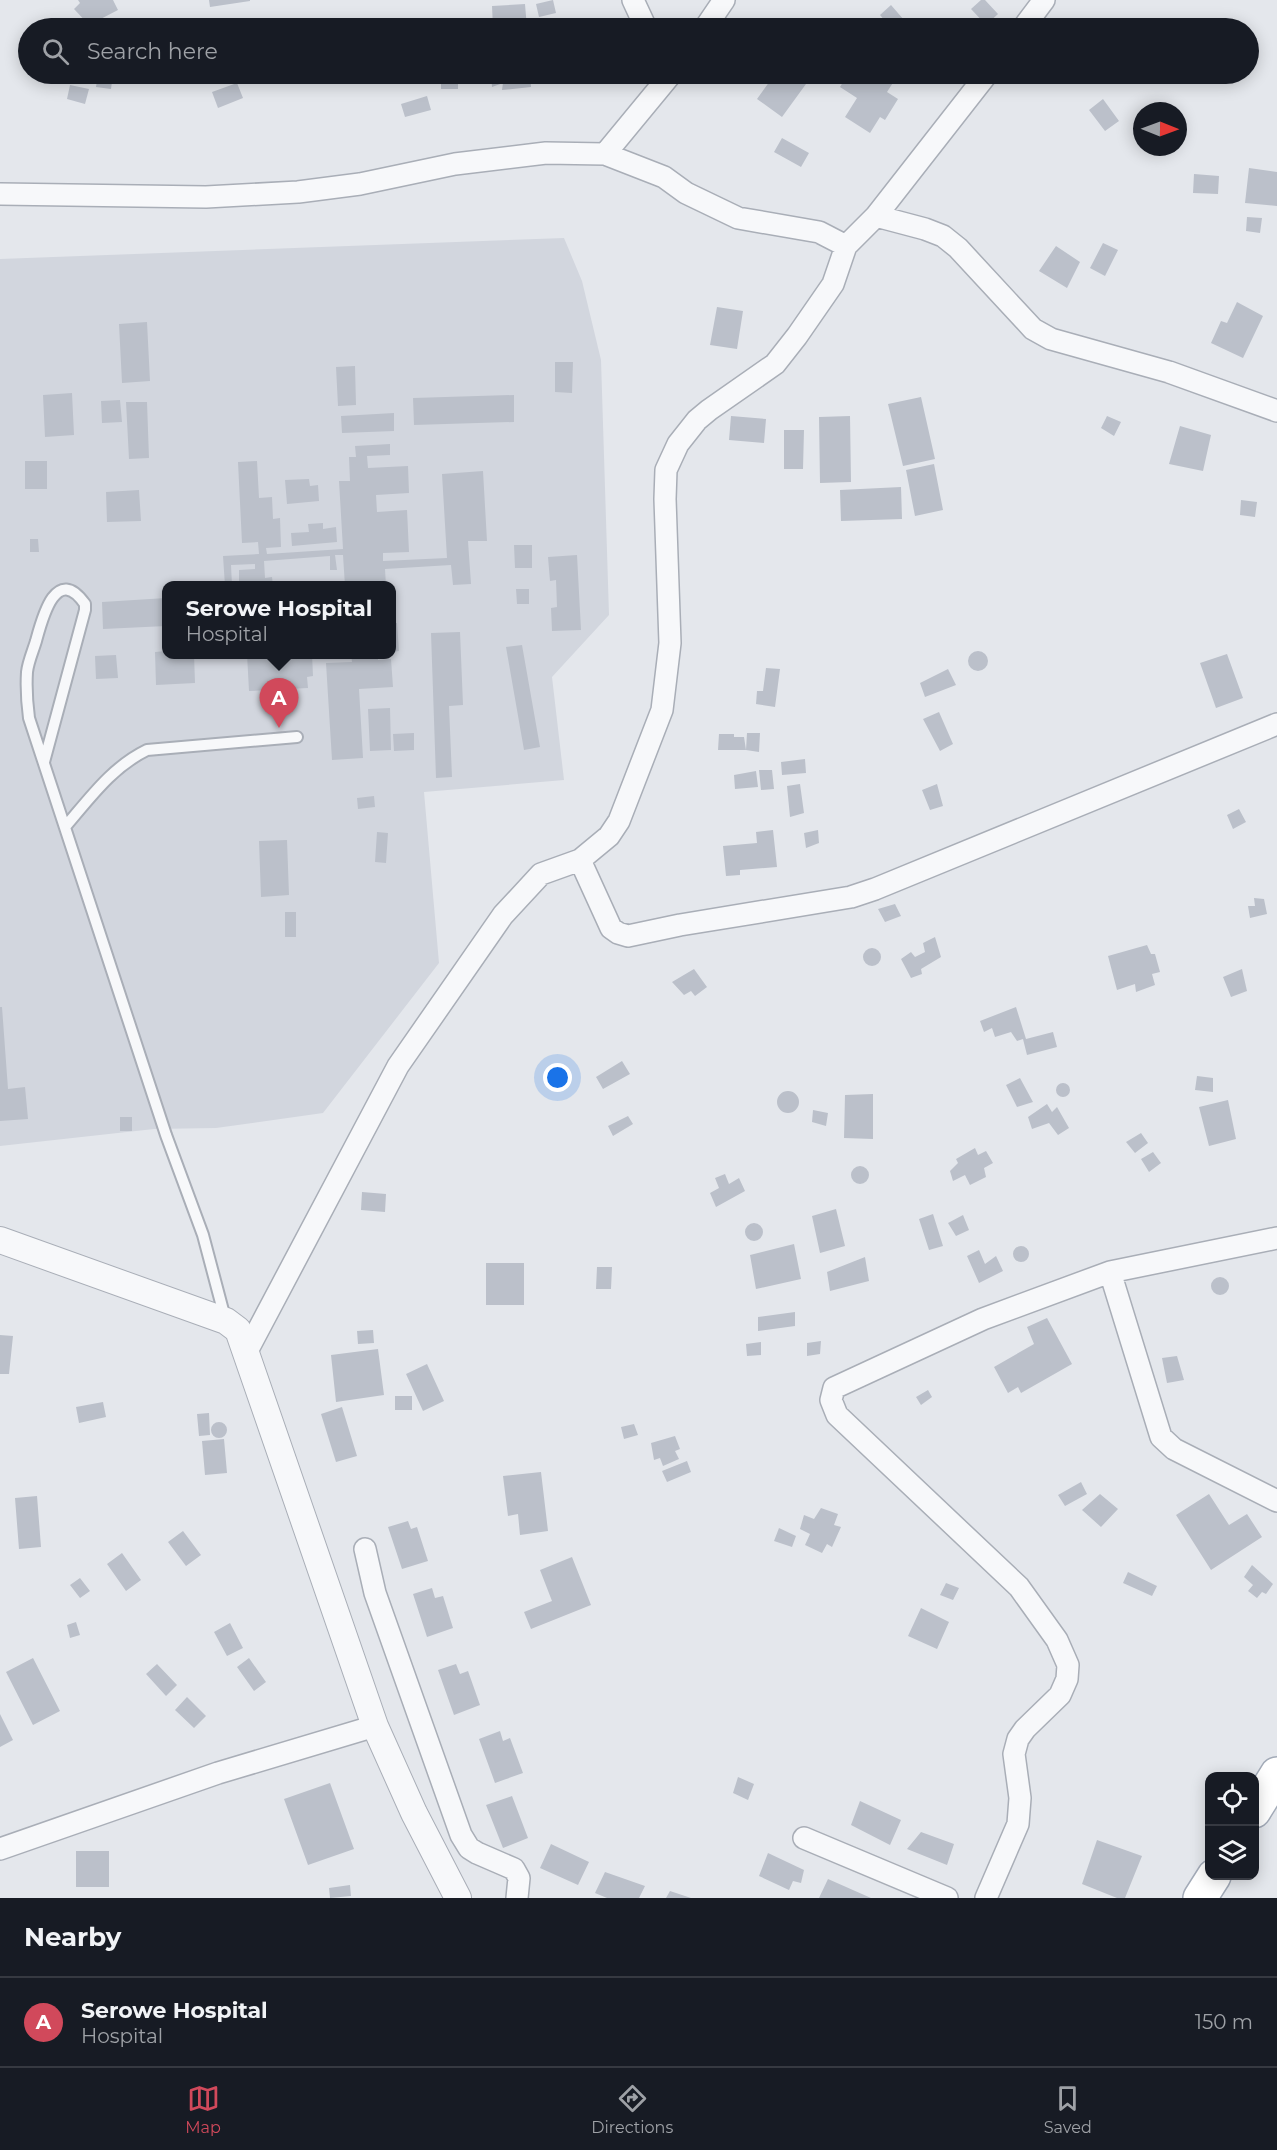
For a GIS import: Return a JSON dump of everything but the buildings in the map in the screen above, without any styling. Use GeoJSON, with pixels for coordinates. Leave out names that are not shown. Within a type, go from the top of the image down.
{"type":"FeatureCollection","features":[{"type":"Feature","properties":{"kind":"main road"},"geometry":{"type":"LineString","coordinates":[[1200,1898],[1211,1880]]}},
{"type":"Feature","properties":{"kind":"street"},"geometry":{"type":"LineString","coordinates":[[633,0],[641,18]]}},
{"type":"Feature","properties":{"kind":"street"},"geometry":{"type":"LineString","coordinates":[[712,18],[724,0]]}},
{"type":"Feature","properties":{"kind":"street"},"geometry":{"type":"LineString","coordinates":[[1030,18],[1044,0]]}},
{"type":"Feature","properties":{"kind":"street"},"geometry":{"type":"LineString","coordinates":[[605,154],[660,84]]}},
{"type":"Feature","properties":{"kind":"street"},"geometry":{"type":"LineString","coordinates":[[246,1353],[398,1066],[503,915],[541,874],[580,860],[609,836],[619,821],[662,710],[670,643],[666,470],[678,444],[698,420],[775,364],[833,284],[846,246],[876,216],[979,84]]}},
{"type":"Feature","properties":{"kind":"street"},"geometry":{"type":"LineString","coordinates":[[0,194],[206,197],[298,192],[360,184],[455,164],[546,153],[605,154],[664,177],[686,193],[738,218],[819,232],[846,246]]}},
{"type":"Feature","properties":{"kind":"street"},"geometry":{"type":"LineString","coordinates":[[876,216],[943,236],[958,248],[1033,329],[1051,339],[1169,372],[1277,411]]}},
{"type":"Feature","properties":{"kind":"street"},"geometry":{"type":"LineString","coordinates":[[580,860],[611,928],[628,936],[680,925],[851,897],[1277,724]]}},
{"type":"Feature","properties":{"kind":"street"},"geometry":{"type":"LineString","coordinates":[[987,1898],[1018,1824],[1020,1798],[1014,1754],[1018,1739],[1025,1729],[1060,1695],[1067,1679],[1068,1665],[1058,1640],[1019,1587],[837,1415],[831,1400],[834,1388],[951,1333],[1055,1291],[1110,1272],[1277,1238]]}},
{"type":"Feature","properties":{"kind":"street"},"geometry":{"type":"LineString","coordinates":[[0,1240],[226,1321],[238,1330],[375,1726],[414,1813],[458,1898]]}},
{"type":"Feature","properties":{"kind":"street"},"geometry":{"type":"LineString","coordinates":[[1110,1272],[1161,1437],[1174,1449],[1277,1501]]}},
{"type":"Feature","properties":{"kind":"street"},"geometry":{"type":"LineString","coordinates":[[365,1549],[375,1593],[461,1836],[469,1848],[477,1853],[514,1869],[519,1878],[517,1898]]}},
{"type":"Feature","properties":{"kind":"street"},"geometry":{"type":"LineString","coordinates":[[0,1849],[218,1773],[375,1726]]}},
{"type":"Feature","properties":{"kind":"street"},"geometry":{"type":"LineString","coordinates":[[804,1838],[947,1898]]}},
{"type":"Feature","properties":{"kind":"lane"},"geometry":{"type":"LineString","coordinates":[[44,762],[85,610],[85,604],[78,594],[67,591],[57,593],[47,606],[27,669],[26,694],[29,718],[166,1135],[203,1235],[226,1321]]}},
{"type":"Feature","properties":{"kind":"lane"},"geometry":{"type":"LineString","coordinates":[[65,827],[111,774],[130,758],[147,750],[297,736]]}},
{"type":"Feature","properties":{"kind":"shaded area"},"geometry":{"type":"Polygon","coordinates":[[[564,238],[582,281],[601,360],[609,615],[552,677],[564,780],[424,792],[439,963],[323,1113],[216,1128],[154,1129],[0,1146],[0,259],[564,238]]]}},
{"type":"Feature","properties":{"kind":"place","name":"Serowe Hospital"},"geometry":{"type":"Point","coordinates":[279,728]}}]}
